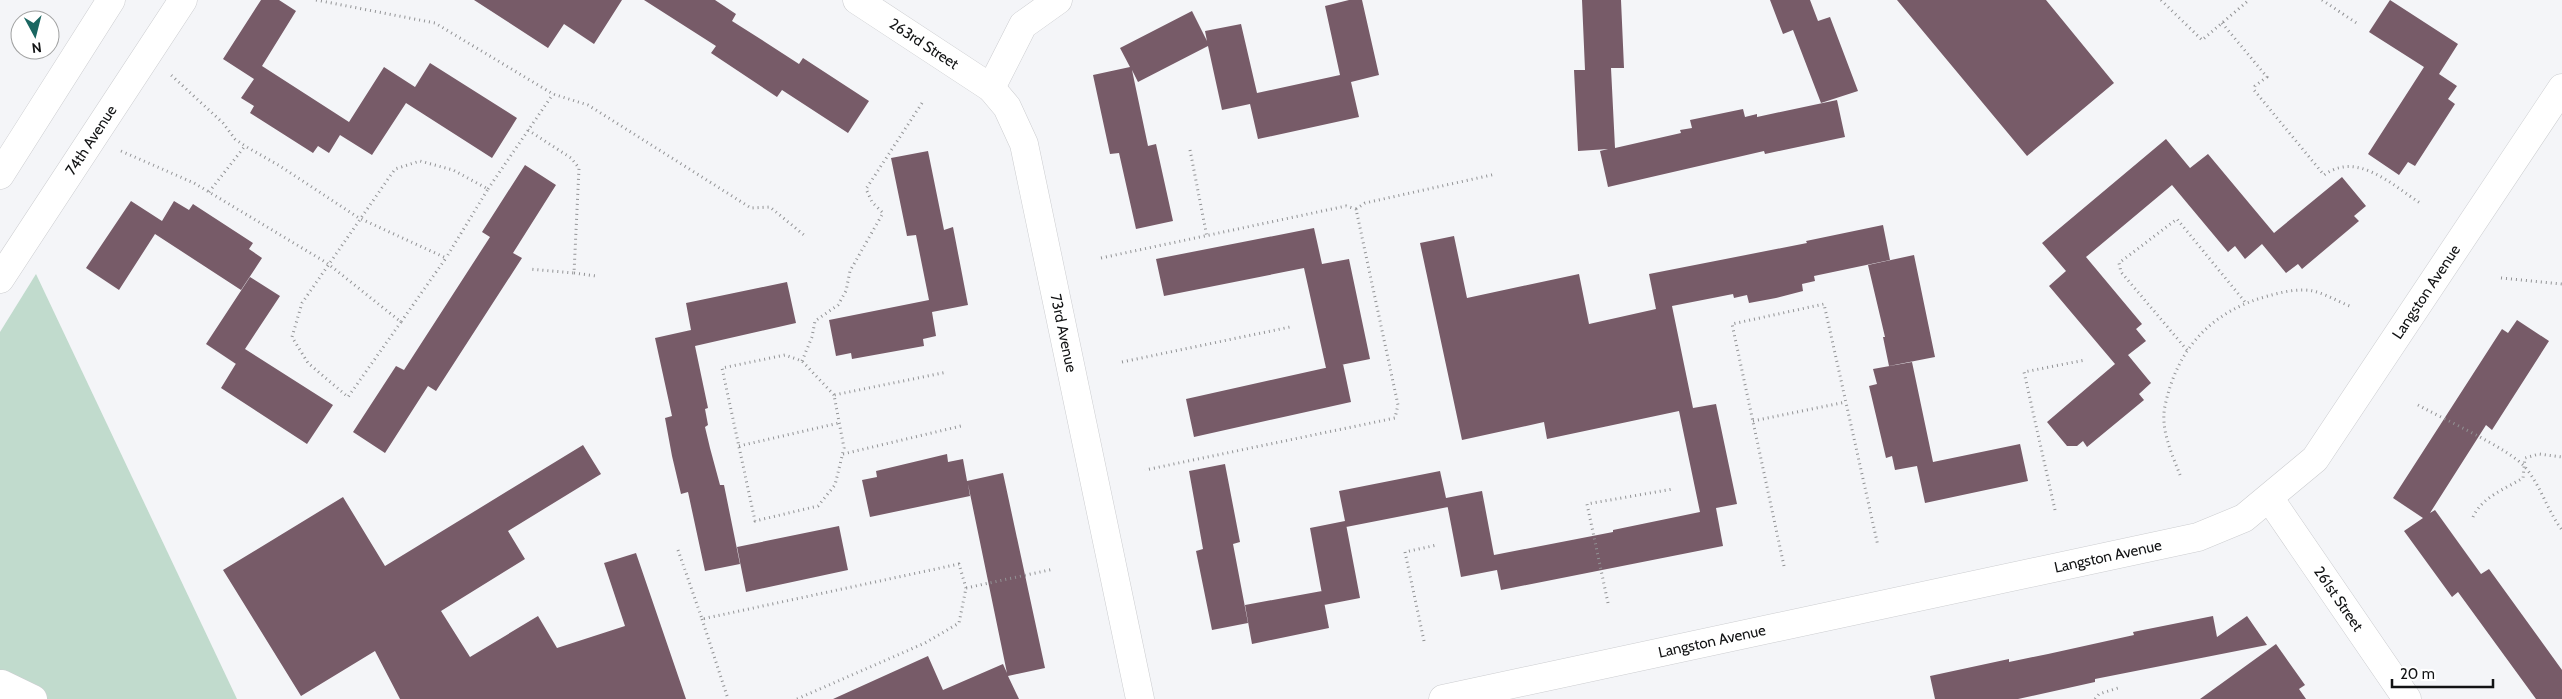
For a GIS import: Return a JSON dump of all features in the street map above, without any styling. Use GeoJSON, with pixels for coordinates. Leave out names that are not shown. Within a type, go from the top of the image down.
{"type":"FeatureCollection","features":[{"type":"Feature","properties":{"kind":"street"},"geometry":{"type":"LineString","coordinates":[[0,174],[111,0]]}},
{"type":"Feature","properties":{"kind":"street","name":"74th Avenue"},"geometry":{"type":"LineString","coordinates":[[0,279],[94,139],[183,0]]}},
{"type":"Feature","properties":{"kind":"street","name":"263rd Street"},"geometry":{"type":"LineString","coordinates":[[857,0],[991,88]]}},
{"type":"Feature","properties":{"kind":"street"},"geometry":{"type":"LineString","coordinates":[[991,88],[1022,25],[1058,0]]}},
{"type":"Feature","properties":{"kind":"street","name":"73rd Avenue"},"geometry":{"type":"LineString","coordinates":[[991,88],[1007,108],[1024,144],[1140,699]]}},
{"type":"Feature","properties":{"kind":"street","name":"Langston Avenue"},"geometry":{"type":"LineString","coordinates":[[1443,699],[2198,536],[2244,518],[2270,499],[2316,459],[2562,88]]}},
{"type":"Feature","properties":{"kind":"street","name":"261st Street"},"geometry":{"type":"LineString","coordinates":[[2270,499],[2407,699]]}},
{"type":"Feature","properties":{"kind":"street"},"geometry":{"type":"LineString","coordinates":[[1,688],[33,699]]}},
{"type":"Feature","properties":{"kind":"path"},"geometry":{"type":"LineString","coordinates":[[316,0],[435,24],[552,94],[588,105],[751,208],[770,207],[804,235]]}},
{"type":"Feature","properties":{"kind":"path"},"geometry":{"type":"LineString","coordinates":[[2161,0],[2202,40],[2249,0]]}},
{"type":"Feature","properties":{"kind":"path"},"geometry":{"type":"LineString","coordinates":[[2322,0],[2358,24]]}},
{"type":"Feature","properties":{"kind":"path"},"geometry":{"type":"LineString","coordinates":[[2222,23],[2267,78],[2255,86],[2254,90],[2324,175],[2333,168],[2357,166],[2376,174],[2420,203]]}},
{"type":"Feature","properties":{"kind":"path"},"geometry":{"type":"LineString","coordinates":[[149,53],[223,123],[235,139],[245,146],[280,166],[359,218],[446,258]]}},
{"type":"Feature","properties":{"kind":"path"},"geometry":{"type":"LineString","coordinates":[[488,189],[453,170],[420,161],[395,169],[327,264],[302,304],[292,338],[308,363],[348,397],[446,258],[488,189],[552,94]]}},
{"type":"Feature","properties":{"kind":"path"},"geometry":{"type":"LineString","coordinates":[[802,361],[812,337],[815,321],[838,305],[846,291],[850,271],[883,213],[872,202],[866,189],[922,103]]}},
{"type":"Feature","properties":{"kind":"path"},"geometry":{"type":"LineString","coordinates":[[528,130],[571,158],[579,168],[574,273]]}},
{"type":"Feature","properties":{"kind":"path"},"geometry":{"type":"LineString","coordinates":[[94,139],[209,192],[327,264],[401,322]]}},
{"type":"Feature","properties":{"kind":"path"},"geometry":{"type":"LineString","coordinates":[[209,192],[245,146]]}},
{"type":"Feature","properties":{"kind":"path"},"geometry":{"type":"LineString","coordinates":[[1190,150],[1207,237]]}},
{"type":"Feature","properties":{"kind":"path"},"geometry":{"type":"LineString","coordinates":[[1101,258],[1346,206],[1356,209],[1365,204],[1496,174]]}},
{"type":"Feature","properties":{"kind":"path"},"geometry":{"type":"LineString","coordinates":[[1145,470],[1395,418],[1398,405],[1356,209]]}},
{"type":"Feature","properties":{"kind":"path"},"geometry":{"type":"LineString","coordinates":[[2187,350],[2120,272],[2119,263],[2177,219],[2244,302]]}},
{"type":"Feature","properties":{"kind":"path"},"geometry":{"type":"LineString","coordinates":[[529,269],[596,276]]}},
{"type":"Feature","properties":{"kind":"path"},"geometry":{"type":"LineString","coordinates":[[2501,278],[2562,283]]}},
{"type":"Feature","properties":{"kind":"path"},"geometry":{"type":"LineString","coordinates":[[2180,475],[2167,441],[2165,407],[2187,350],[2200,333],[2244,302],[2293,291],[2313,291],[2352,307]]}},
{"type":"Feature","properties":{"kind":"path"},"geometry":{"type":"LineString","coordinates":[[1784,566],[1732,324],[1824,304],[1878,546]]}},
{"type":"Feature","properties":{"kind":"path"},"geometry":{"type":"LineString","coordinates":[[1122,362],[1290,327]]}},
{"type":"Feature","properties":{"kind":"path"},"geometry":{"type":"LineString","coordinates":[[786,355],[802,361],[834,395],[844,448],[835,485],[818,506],[755,521],[722,368],[786,355]]}},
{"type":"Feature","properties":{"kind":"path"},"geometry":{"type":"LineString","coordinates":[[2055,510],[2024,372],[2085,360]]}},
{"type":"Feature","properties":{"kind":"path"},"geometry":{"type":"LineString","coordinates":[[834,395],[947,372]]}},
{"type":"Feature","properties":{"kind":"path"},"geometry":{"type":"LineString","coordinates":[[1753,421],[1846,402]]}},
{"type":"Feature","properties":{"kind":"path"},"geometry":{"type":"LineString","coordinates":[[2418,405],[2524,465],[2536,482],[2553,518],[2562,530]]}},
{"type":"Feature","properties":{"kind":"path"},"geometry":{"type":"LineString","coordinates":[[739,446],[839,423]]}},
{"type":"Feature","properties":{"kind":"path"},"geometry":{"type":"LineString","coordinates":[[842,454],[962,426]]}},
{"type":"Feature","properties":{"kind":"path"},"geometry":{"type":"LineString","coordinates":[[2473,517],[2478,507],[2487,499],[2523,478],[2525,458],[2539,454],[2562,457]]}},
{"type":"Feature","properties":{"kind":"path"},"geometry":{"type":"LineString","coordinates":[[1608,603],[1587,504],[1673,489]]}},
{"type":"Feature","properties":{"kind":"path"},"geometry":{"type":"LineString","coordinates":[[1424,641],[1404,552],[1437,545]]}},
{"type":"Feature","properties":{"kind":"path"},"geometry":{"type":"LineString","coordinates":[[678,550],[728,699]]}},
{"type":"Feature","properties":{"kind":"path"},"geometry":{"type":"LineString","coordinates":[[702,619],[958,564],[966,588],[959,623],[925,643],[797,699]]}},
{"type":"Feature","properties":{"kind":"path"},"geometry":{"type":"LineString","coordinates":[[966,588],[1054,569]]}},
{"type":"Feature","properties":{"kind":"path"},"geometry":{"type":"LineString","coordinates":[[2095,699],[2099,694],[2122,687]]}},
{"type":"Feature","properties":{"kind":"green space"},"geometry":{"type":"Polygon","coordinates":[[[36,274],[237,699],[0,699],[0,332],[36,274]]]}},
{"type":"Feature","properties":{"kind":"building"},"geometry":{"type":"Polygon","coordinates":[[[261,0],[279,0],[296,11],[262,66],[349,122],[384,67],[415,87],[430,63],[517,118],[492,158],[406,103],[372,155],[340,135],[329,153],[318,146],[313,153],[250,113],[254,106],[241,98],[254,79],[223,59],[261,0]]]}},
{"type":"Feature","properties":{"kind":"building"},"geometry":{"type":"Polygon","coordinates":[[[474,0],[622,0],[594,44],[564,24],[548,48],[474,0]]]}},
{"type":"Feature","properties":{"kind":"building"},"geometry":{"type":"Polygon","coordinates":[[[644,0],[715,0],[736,14],[732,21],[799,64],[803,58],[869,101],[848,133],[782,90],[777,97],[711,53],[716,46],[644,0]]]}},
{"type":"Feature","properties":{"kind":"building"},"geometry":{"type":"Polygon","coordinates":[[[1349,0],[1362,0],[1379,75],[1351,82],[1359,117],[1258,139],[1250,104],[1222,110],[1208,46],[1138,82],[1132,70],[1148,146],[1156,144],[1173,221],[1136,229],[1119,153],[1110,154],[1093,75],[1130,67],[1120,48],[1192,11],[1207,41],[1205,31],[1241,24],[1257,93],[1340,75],[1325,6],[1349,0]]]}},
{"type":"Feature","properties":{"kind":"building"},"geometry":{"type":"Polygon","coordinates":[[[1582,0],[1621,0],[1624,68],[1611,68],[1615,148],[1681,133],[1680,130],[1692,128],[1690,120],[1743,109],[1745,117],[1757,114],[1757,117],[1837,100],[1845,137],[1765,154],[1764,151],[1608,187],[1600,151],[1608,149],[1578,151],[1574,70],[1585,70],[1582,0]]]}},
{"type":"Feature","properties":{"kind":"building"},"geometry":{"type":"Polygon","coordinates":[[[1770,0],[1810,0],[1818,21],[1830,17],[1858,91],[1821,103],[1793,30],[1783,34],[1770,0]]]}},
{"type":"Feature","properties":{"kind":"building"},"geometry":{"type":"Polygon","coordinates":[[[1897,0],[2046,0],[2114,83],[2027,156],[1897,0]]]}},
{"type":"Feature","properties":{"kind":"building"},"geometry":{"type":"Polygon","coordinates":[[[2390,0],[2458,44],[2439,74],[2457,86],[2448,99],[2455,104],[2415,166],[2408,162],[2399,175],[2368,154],[2424,67],[2369,32],[2390,0]]]}},
{"type":"Feature","properties":{"kind":"building"},"geometry":{"type":"Polygon","coordinates":[[[2166,139],[2190,168],[2208,154],[2274,233],[2342,177],[2366,206],[2354,216],[2359,221],[2302,269],[2298,264],[2286,273],[2262,244],[2245,259],[2235,246],[2228,252],[2172,185],[2086,257],[2142,324],[2136,329],[2146,341],[2128,355],[2151,383],[2139,394],[2144,400],[2087,447],[2083,441],[2077,446],[2067,446],[2047,422],[2115,364],[2049,286],[2066,271],[2042,243],[2166,139]]]}},
{"type":"Feature","properties":{"kind":"building"},"geometry":{"type":"Polygon","coordinates":[[[928,151],[944,230],[953,227],[968,305],[932,312],[936,336],[923,339],[924,346],[852,359],[851,353],[836,356],[829,320],[929,300],[916,235],[907,236],[891,158],[928,151]]]}},
{"type":"Feature","properties":{"kind":"building"},"geometry":{"type":"Polygon","coordinates":[[[525,165],[556,185],[513,253],[522,258],[436,391],[428,386],[385,453],[353,432],[396,366],[404,370],[490,237],[482,232],[525,165]]]}},
{"type":"Feature","properties":{"kind":"building"},"geometry":{"type":"Polygon","coordinates":[[[131,201],[162,221],[174,201],[189,210],[193,204],[253,243],[249,249],[262,258],[241,290],[155,234],[119,290],[86,268],[131,201]]]}},
{"type":"Feature","properties":{"kind":"building"},"geometry":{"type":"Polygon","coordinates":[[[1883,225],[1890,260],[1814,276],[1815,281],[1802,284],[1803,291],[1776,298],[1749,303],[1747,295],[1734,298],[1733,294],[1672,306],[1693,408],[1716,404],[1737,504],[1716,508],[1723,546],[1501,590],[1497,570],[1461,577],[1446,498],[1482,491],[1494,555],[1613,532],[1613,530],[1700,512],[1679,411],[1547,439],[1544,422],[1462,440],[1420,243],[1454,236],[1467,298],[1579,274],[1589,324],[1656,309],[1649,274],[1807,243],[1806,241],[1883,225]]]}},
{"type":"Feature","properties":{"kind":"building"},"geometry":{"type":"Polygon","coordinates":[[[1314,228],[1322,264],[1349,259],[1370,359],[1326,368],[1304,268],[1164,296],[1156,259],[1314,228]]]}},
{"type":"Feature","properties":{"kind":"building"},"geometry":{"type":"Polygon","coordinates":[[[1914,255],[1935,357],[1889,366],[1883,337],[1885,337],[1868,265],[1914,255]]]}},
{"type":"Feature","properties":{"kind":"building"},"geometry":{"type":"Polygon","coordinates":[[[250,277],[280,296],[245,349],[333,405],[307,444],[221,388],[236,364],[206,344],[250,277]]]}},
{"type":"Feature","properties":{"kind":"building"},"geometry":{"type":"Polygon","coordinates":[[[787,282],[796,323],[695,346],[708,408],[705,409],[708,425],[705,427],[720,485],[724,485],[740,564],[705,571],[688,492],[681,494],[672,456],[665,418],[672,416],[655,338],[691,330],[686,303],[787,282]]]}},
{"type":"Feature","properties":{"kind":"building"},"geometry":{"type":"Polygon","coordinates":[[[2517,320],[2549,341],[2492,430],[2486,425],[2430,513],[2435,510],[2481,574],[2489,569],[2562,670],[2562,699],[2536,699],[2458,592],[2452,597],[2404,531],[2423,518],[2393,498],[2502,329],[2508,333],[2517,320]]]}},
{"type":"Feature","properties":{"kind":"building"},"geometry":{"type":"Polygon","coordinates":[[[1912,362],[1933,462],[2020,444],[2028,481],[1925,503],[1917,466],[1895,470],[1892,456],[1886,458],[1869,386],[1877,384],[1873,369],[1912,362]]]}},
{"type":"Feature","properties":{"kind":"building"},"geometry":{"type":"Polygon","coordinates":[[[1343,364],[1351,402],[1194,437],[1186,399],[1343,364]]]}},
{"type":"Feature","properties":{"kind":"building"},"geometry":{"type":"Polygon","coordinates":[[[583,445],[601,474],[508,531],[525,559],[441,611],[470,657],[538,616],[557,648],[625,626],[604,563],[636,553],[686,699],[400,699],[375,651],[301,696],[223,570],[343,497],[385,566],[583,445]]]}},
{"type":"Feature","properties":{"kind":"building"},"geometry":{"type":"Polygon","coordinates":[[[947,454],[948,462],[963,459],[967,481],[1003,473],[1045,668],[1008,676],[1019,699],[833,699],[928,656],[943,690],[1003,664],[1007,673],[968,484],[970,496],[870,517],[862,480],[877,477],[876,471],[947,454]]]}},
{"type":"Feature","properties":{"kind":"building"},"geometry":{"type":"Polygon","coordinates":[[[1225,464],[1240,542],[1233,544],[1248,623],[1212,630],[1196,551],[1203,549],[1189,471],[1225,464]]]}},
{"type":"Feature","properties":{"kind":"building"},"geometry":{"type":"Polygon","coordinates":[[[1440,471],[1448,507],[1347,527],[1360,598],[1324,605],[1310,528],[1345,521],[1339,491],[1440,471]]]}},
{"type":"Feature","properties":{"kind":"building"},"geometry":{"type":"Polygon","coordinates":[[[839,526],[848,570],[746,592],[737,547],[839,526]]]}},
{"type":"Feature","properties":{"kind":"building"},"geometry":{"type":"Polygon","coordinates":[[[1322,591],[1329,628],[1252,644],[1245,605],[1322,591]]]}},
{"type":"Feature","properties":{"kind":"building"},"geometry":{"type":"Polygon","coordinates":[[[2213,616],[2217,637],[2247,616],[2267,645],[2095,679],[2095,682],[2018,699],[1935,699],[1930,676],[2009,659],[2009,662],[2048,654],[2134,635],[2133,632],[2213,616]]]}},
{"type":"Feature","properties":{"kind":"building"},"geometry":{"type":"Polygon","coordinates":[[[2276,644],[2305,685],[2299,689],[2306,699],[2200,699],[2276,644]]]}}]}
